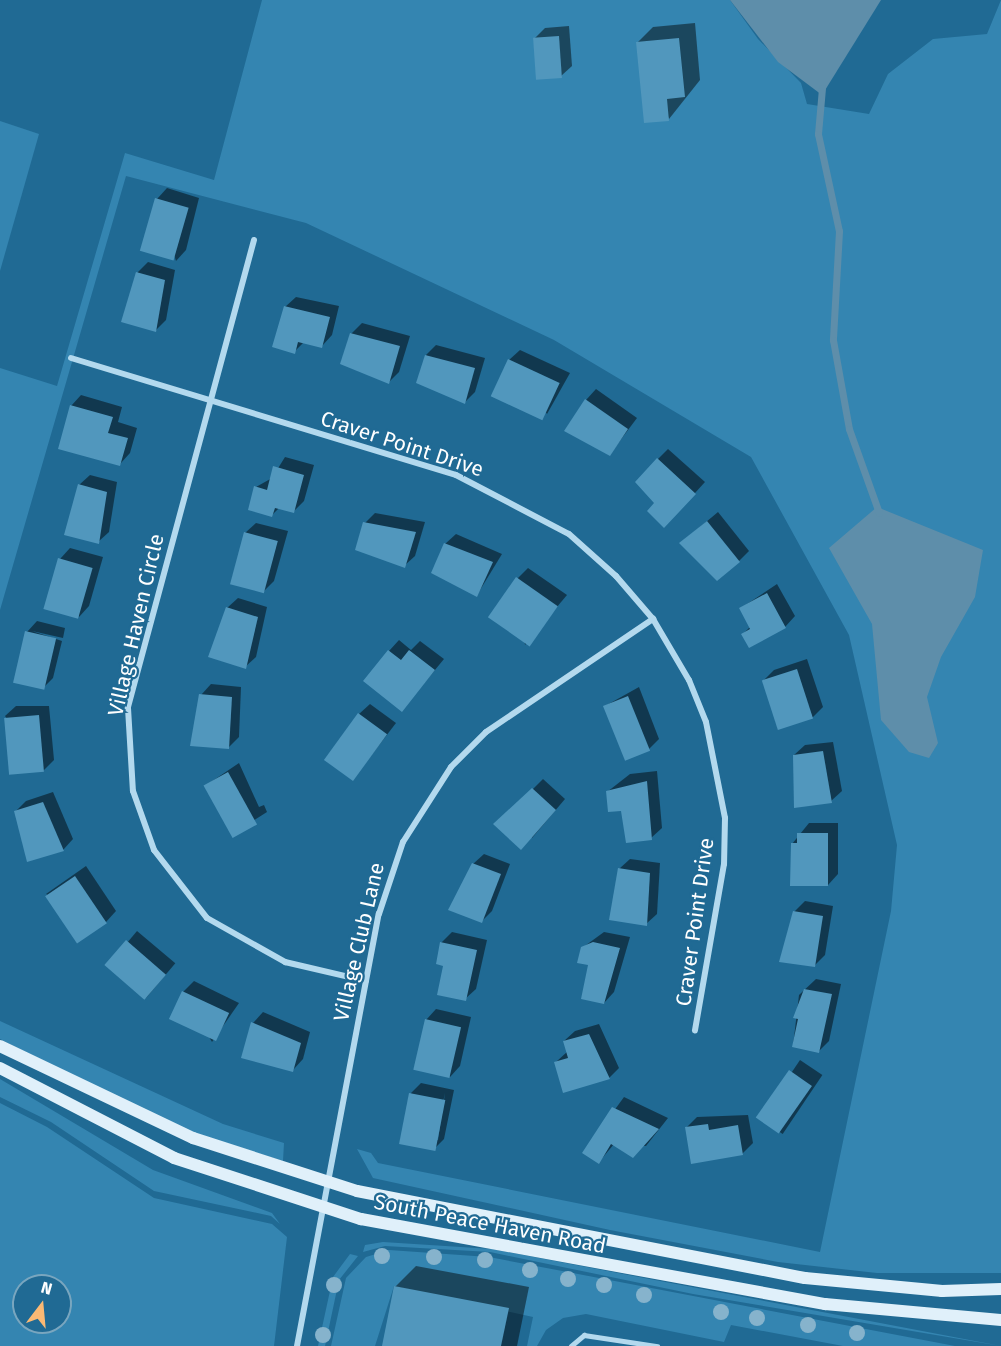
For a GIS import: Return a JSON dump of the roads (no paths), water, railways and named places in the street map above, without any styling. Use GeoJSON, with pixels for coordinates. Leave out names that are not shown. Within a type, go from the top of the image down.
{"type":"FeatureCollection","features":[{"type":"Feature","properties":{"kind":"main road","name":"South Peace Haven Road"},"geometry":{"type":"LineString","coordinates":[[0,1046],[137,1115],[324,1182],[805,1278],[942,1292],[1001,1289]]}},
{"type":"Feature","properties":{"kind":"main road","name":"South Peace Haven Road"},"geometry":{"type":"LineString","coordinates":[[0,1068],[174,1158],[321,1207],[684,1281],[825,1304],[1001,1320]]}},
{"type":"Feature","properties":{"kind":"street","name":"Village Haven Circle"},"geometry":{"type":"LineString","coordinates":[[254,240],[128,708],[139,816],[176,885],[221,928],[285,962],[366,981]]}},
{"type":"Feature","properties":{"kind":"street","name":"Craver Point Drive"},"geometry":{"type":"LineString","coordinates":[[71,358],[456,475],[517,503],[588,547],[653,619],[689,680],[706,722],[725,818],[724,864],[695,1030]]}},
{"type":"Feature","properties":{"kind":"street","name":"Village Club Lane"},"geometry":{"type":"LineString","coordinates":[[297,1346],[324,1182],[366,981],[397,855],[452,767],[503,719],[653,619]]}},
{"type":"Feature","properties":{"kind":"lane"},"geometry":{"type":"LineString","coordinates":[[571,1346],[584,1335],[657,1346]]}},
{"type":"Feature","properties":{"kind":"waterway"},"geometry":{"type":"LineString","coordinates":[[822,88],[818,134],[839,231],[833,340],[849,429],[879,513]]}}]}
